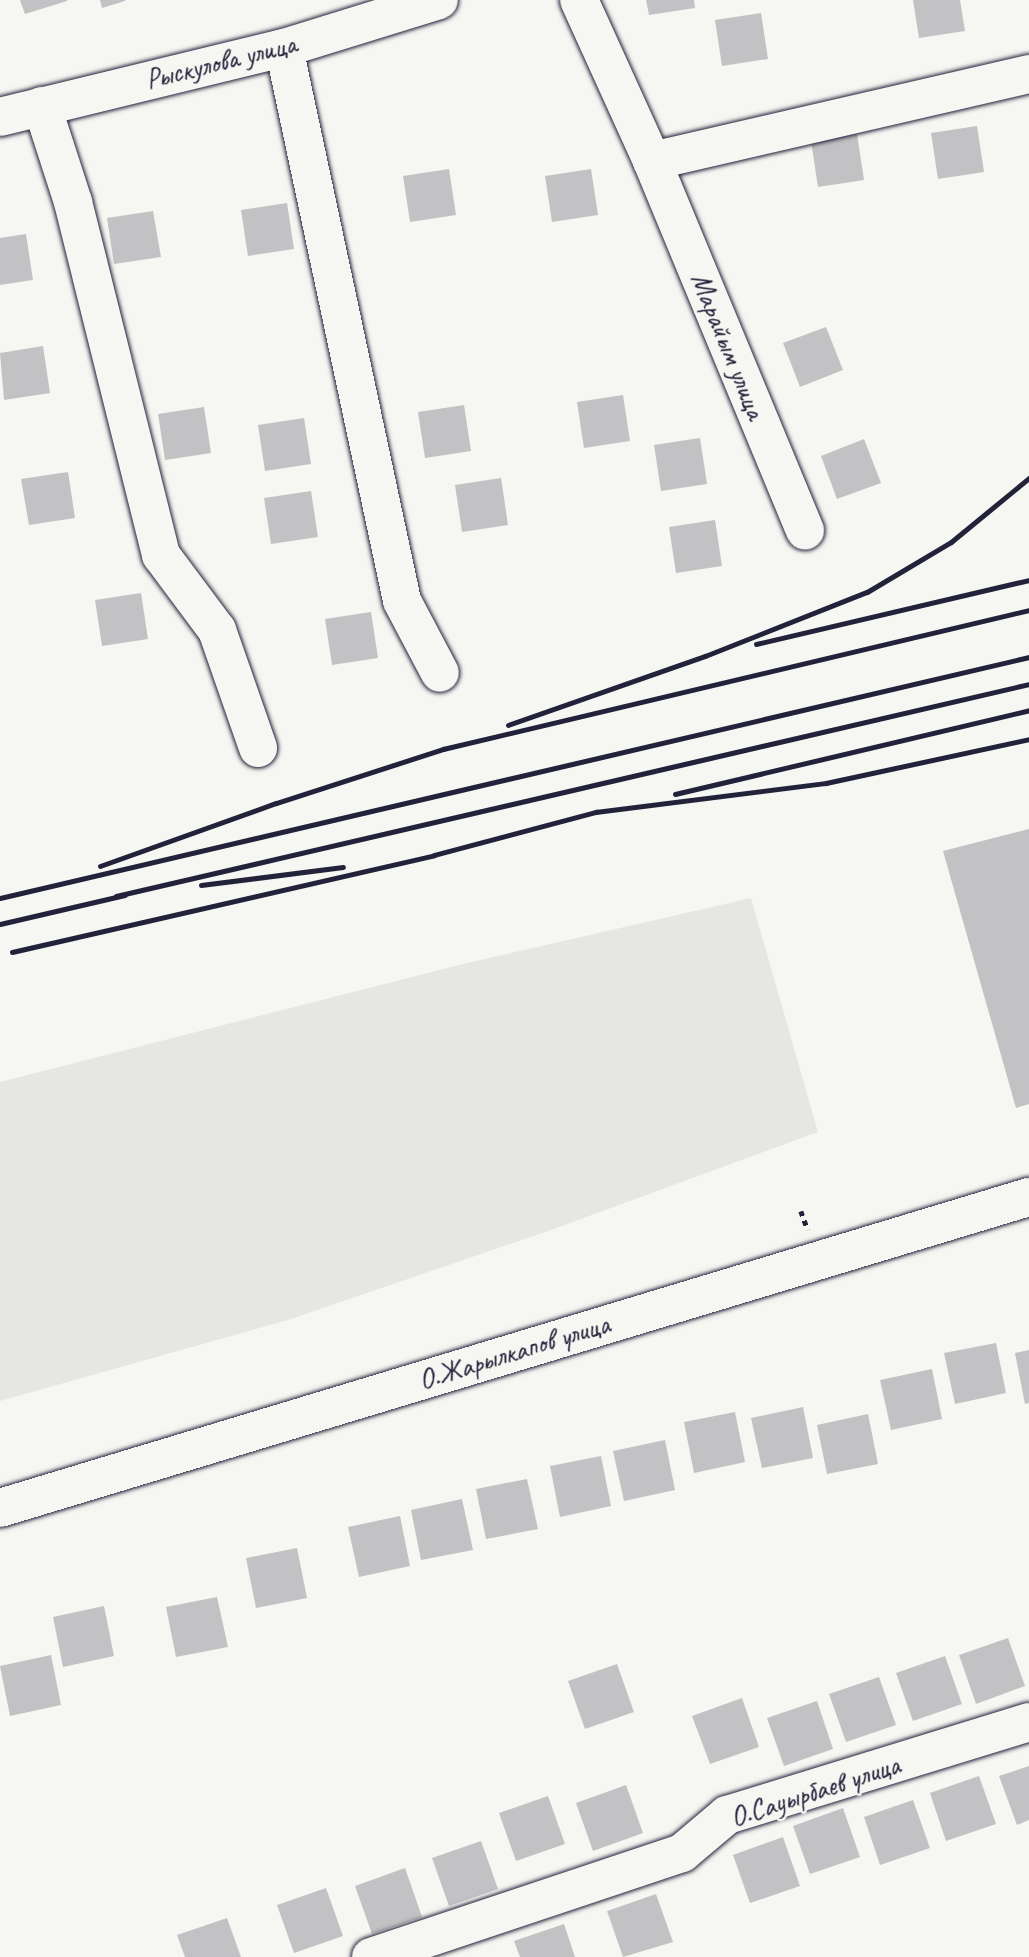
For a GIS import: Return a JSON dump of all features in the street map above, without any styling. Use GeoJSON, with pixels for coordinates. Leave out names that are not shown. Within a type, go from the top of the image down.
{"type":"FeatureCollection","features":[{"type":"Feature","properties":{"kind":"street","name":"Рыскулова улица"},"geometry":{"type":"LineString","coordinates":[[0,117],[284,48],[439,0]]}},
{"type":"Feature","properties":{"kind":"street","name":"Марайым улица"},"geometry":{"type":"LineString","coordinates":[[579,0],[652,161],[805,531]]}},
{"type":"Feature","properties":{"kind":"street"},"geometry":{"type":"LineString","coordinates":[[284,48],[402,601],[440,673]]}},
{"type":"Feature","properties":{"kind":"street"},"geometry":{"type":"LineString","coordinates":[[652,161],[1029,74]]}},
{"type":"Feature","properties":{"kind":"street"},"geometry":{"type":"LineString","coordinates":[[42,106],[73,202],[161,555],[217,630],[258,748]]}},
{"type":"Feature","properties":{"kind":"street","name":"О.Жарылкапов улица"},"geometry":{"type":"LineString","coordinates":[[0,1508],[1029,1197]]}},
{"type":"Feature","properties":{"kind":"street","name":"О.Сауырбаев улица"},"geometry":{"type":"LineString","coordinates":[[371,1957],[682,1853],[727,1815],[1029,1722]]}},
{"type":"Feature","properties":{"kind":"shaded area"},"geometry":{"type":"Polygon","coordinates":[[[751,898],[818,1132],[551,1230],[288,1320],[0,1401],[0,1082],[463,964],[751,898]]]}},
{"type":"Feature","properties":{"kind":"building"},"geometry":{"type":"Polygon","coordinates":[[[20,0],[67,0],[67,1],[25,14],[20,0]]]}},
{"type":"Feature","properties":{"kind":"building"},"geometry":{"type":"Polygon","coordinates":[[[100,0],[125,0],[125,1],[102,8],[100,0]]]}},
{"type":"Feature","properties":{"kind":"building"},"geometry":{"type":"Polygon","coordinates":[[[646,0],[694,0],[695,8],[649,15],[646,0]]]}},
{"type":"Feature","properties":{"kind":"building"},"geometry":{"type":"Polygon","coordinates":[[[913,0],[960,0],[965,31],[919,38],[913,0]]]}},
{"type":"Feature","properties":{"kind":"building"},"geometry":{"type":"Polygon","coordinates":[[[761,13],[768,59],[722,66],[715,20],[761,13]]]}},
{"type":"Feature","properties":{"kind":"building"},"geometry":{"type":"Polygon","coordinates":[[[977,126],[984,172],[938,179],[931,133],[977,126]]]}},
{"type":"Feature","properties":{"kind":"building"},"geometry":{"type":"Polygon","coordinates":[[[857,134],[864,180],[818,187],[811,141],[857,134]]]}},
{"type":"Feature","properties":{"kind":"building"},"geometry":{"type":"Polygon","coordinates":[[[449,169],[456,215],[410,222],[403,176],[449,169]]]}},
{"type":"Feature","properties":{"kind":"building"},"geometry":{"type":"Polygon","coordinates":[[[591,169],[598,215],[552,222],[545,176],[591,169]]]}},
{"type":"Feature","properties":{"kind":"building"},"geometry":{"type":"Polygon","coordinates":[[[287,203],[294,249],[248,256],[241,210],[287,203]]]}},
{"type":"Feature","properties":{"kind":"building"},"geometry":{"type":"Polygon","coordinates":[[[153,211],[161,257],[114,264],[107,218],[153,211]]]}},
{"type":"Feature","properties":{"kind":"building"},"geometry":{"type":"Polygon","coordinates":[[[26,234],[33,280],[0,285],[0,238],[26,234]]]}},
{"type":"Feature","properties":{"kind":"building"},"geometry":{"type":"Polygon","coordinates":[[[826,327],[843,370],[800,387],[783,343],[826,327]]]}},
{"type":"Feature","properties":{"kind":"building"},"geometry":{"type":"Polygon","coordinates":[[[43,346],[50,393],[4,400],[0,353],[43,346]]]}},
{"type":"Feature","properties":{"kind":"building"},"geometry":{"type":"Polygon","coordinates":[[[623,395],[630,441],[584,448],[577,402],[623,395]]]}},
{"type":"Feature","properties":{"kind":"building"},"geometry":{"type":"Polygon","coordinates":[[[464,405],[471,451],[425,458],[418,412],[464,405]]]}},
{"type":"Feature","properties":{"kind":"building"},"geometry":{"type":"Polygon","coordinates":[[[204,407],[211,453],[165,460],[158,414],[204,407]]]}},
{"type":"Feature","properties":{"kind":"building"},"geometry":{"type":"Polygon","coordinates":[[[304,418],[311,464],[265,471],[258,425],[304,418]]]}},
{"type":"Feature","properties":{"kind":"building"},"geometry":{"type":"Polygon","coordinates":[[[700,438],[707,484],[661,491],[654,445],[700,438]]]}},
{"type":"Feature","properties":{"kind":"building"},"geometry":{"type":"Polygon","coordinates":[[[864,439],[881,483],[837,499],[821,456],[864,439]]]}},
{"type":"Feature","properties":{"kind":"building"},"geometry":{"type":"Polygon","coordinates":[[[68,472],[75,518],[29,525],[21,479],[68,472]]]}},
{"type":"Feature","properties":{"kind":"building"},"geometry":{"type":"Polygon","coordinates":[[[501,478],[508,525],[462,532],[455,485],[501,478]]]}},
{"type":"Feature","properties":{"kind":"building"},"geometry":{"type":"Polygon","coordinates":[[[311,491],[318,537],[271,544],[264,498],[311,491]]]}},
{"type":"Feature","properties":{"kind":"building"},"geometry":{"type":"Polygon","coordinates":[[[715,520],[722,566],[676,573],[669,527],[715,520]]]}},
{"type":"Feature","properties":{"kind":"building"},"geometry":{"type":"Polygon","coordinates":[[[141,593],[148,639],[102,646],[95,600],[141,593]]]}},
{"type":"Feature","properties":{"kind":"building"},"geometry":{"type":"Polygon","coordinates":[[[371,612],[378,658],[332,665],[325,619],[371,612]]]}},
{"type":"Feature","properties":{"kind":"building"},"geometry":{"type":"Polygon","coordinates":[[[1029,829],[1029,1104],[1016,1108],[943,851],[1029,829]]]}},
{"type":"Feature","properties":{"kind":"building"},"geometry":{"type":"Polygon","coordinates":[[[996,1343],[1006,1393],[955,1404],[944,1353],[996,1343]]]}},
{"type":"Feature","properties":{"kind":"building"},"geometry":{"type":"Polygon","coordinates":[[[1029,1350],[1029,1403],[1025,1404],[1015,1353],[1029,1350]]]}},
{"type":"Feature","properties":{"kind":"building"},"geometry":{"type":"Polygon","coordinates":[[[932,1369],[942,1419],[891,1430],[880,1380],[932,1369]]]}},
{"type":"Feature","properties":{"kind":"building"},"geometry":{"type":"Polygon","coordinates":[[[803,1407],[813,1458],[762,1468],[751,1418],[803,1407]]]}},
{"type":"Feature","properties":{"kind":"building"},"geometry":{"type":"Polygon","coordinates":[[[735,1412],[745,1462],[694,1473],[684,1422],[735,1412]]]}},
{"type":"Feature","properties":{"kind":"building"},"geometry":{"type":"Polygon","coordinates":[[[868,1414],[878,1464],[827,1474],[817,1425],[868,1414]]]}},
{"type":"Feature","properties":{"kind":"building"},"geometry":{"type":"Polygon","coordinates":[[[665,1440],[675,1490],[624,1501],[613,1451],[665,1440]]]}},
{"type":"Feature","properties":{"kind":"building"},"geometry":{"type":"Polygon","coordinates":[[[601,1456],[611,1506],[560,1517],[550,1466],[601,1456]]]}},
{"type":"Feature","properties":{"kind":"building"},"geometry":{"type":"Polygon","coordinates":[[[527,1479],[538,1529],[486,1539],[476,1489],[527,1479]]]}},
{"type":"Feature","properties":{"kind":"building"},"geometry":{"type":"Polygon","coordinates":[[[462,1499],[473,1550],[421,1560],[411,1510],[462,1499]]]}},
{"type":"Feature","properties":{"kind":"building"},"geometry":{"type":"Polygon","coordinates":[[[400,1516],[410,1566],[359,1577],[348,1527],[400,1516]]]}},
{"type":"Feature","properties":{"kind":"building"},"geometry":{"type":"Polygon","coordinates":[[[297,1548],[307,1598],[256,1608],[246,1558],[297,1548]]]}},
{"type":"Feature","properties":{"kind":"building"},"geometry":{"type":"Polygon","coordinates":[[[217,1597],[228,1647],[176,1657],[166,1607],[217,1597]]]}},
{"type":"Feature","properties":{"kind":"building"},"geometry":{"type":"Polygon","coordinates":[[[104,1606],[114,1656],[63,1667],[53,1617],[104,1606]]]}},
{"type":"Feature","properties":{"kind":"building"},"geometry":{"type":"Polygon","coordinates":[[[1008,1638],[1025,1686],[976,1704],[959,1655],[1008,1638]]]}},
{"type":"Feature","properties":{"kind":"building"},"geometry":{"type":"Polygon","coordinates":[[[51,1655],[61,1705],[10,1716],[0,1666],[51,1655]]]}},
{"type":"Feature","properties":{"kind":"building"},"geometry":{"type":"Polygon","coordinates":[[[945,1656],[962,1704],[913,1721],[896,1673],[945,1656]]]}},
{"type":"Feature","properties":{"kind":"building"},"geometry":{"type":"Polygon","coordinates":[[[617,1664],[634,1712],[585,1729],[568,1681],[617,1664]]]}},
{"type":"Feature","properties":{"kind":"building"},"geometry":{"type":"Polygon","coordinates":[[[879,1677],[896,1725],[846,1742],[829,1694],[879,1677]]]}},
{"type":"Feature","properties":{"kind":"building"},"geometry":{"type":"Polygon","coordinates":[[[742,1698],[759,1747],[710,1764],[692,1716],[742,1698]]]}},
{"type":"Feature","properties":{"kind":"building"},"geometry":{"type":"Polygon","coordinates":[[[817,1701],[833,1749],[784,1766],[767,1718],[817,1701]]]}},
{"type":"Feature","properties":{"kind":"building"},"geometry":{"type":"Polygon","coordinates":[[[1029,1766],[1029,1820],[1017,1825],[999,1776],[1029,1766]]]}},
{"type":"Feature","properties":{"kind":"building"},"geometry":{"type":"Polygon","coordinates":[[[979,1776],[996,1824],[946,1841],[930,1793],[979,1776]]]}},
{"type":"Feature","properties":{"kind":"building"},"geometry":{"type":"Polygon","coordinates":[[[626,1785],[643,1833],[593,1851],[576,1803],[626,1785]]]}},
{"type":"Feature","properties":{"kind":"building"},"geometry":{"type":"Polygon","coordinates":[[[548,1796],[565,1844],[516,1861],[499,1813],[548,1796]]]}},
{"type":"Feature","properties":{"kind":"building"},"geometry":{"type":"Polygon","coordinates":[[[913,1800],[930,1848],[880,1865],[864,1817],[913,1800]]]}},
{"type":"Feature","properties":{"kind":"building"},"geometry":{"type":"Polygon","coordinates":[[[843,1808],[860,1857],[810,1874],[793,1826],[843,1808]]]}},
{"type":"Feature","properties":{"kind":"building"},"geometry":{"type":"Polygon","coordinates":[[[783,1837],[800,1886],[750,1903],[733,1855],[783,1837]]]}},
{"type":"Feature","properties":{"kind":"building"},"geometry":{"type":"Polygon","coordinates":[[[481,1841],[498,1889],[449,1906],[432,1858],[481,1841]]]}},
{"type":"Feature","properties":{"kind":"building"},"geometry":{"type":"Polygon","coordinates":[[[405,1868],[422,1917],[372,1934],[355,1886],[405,1868]]]}},
{"type":"Feature","properties":{"kind":"building"},"geometry":{"type":"Polygon","coordinates":[[[326,1888],[343,1936],[294,1953],[277,1905],[326,1888]]]}},
{"type":"Feature","properties":{"kind":"building"},"geometry":{"type":"Polygon","coordinates":[[[656,1894],[673,1942],[623,1957],[607,1911],[656,1894]]]}},
{"type":"Feature","properties":{"kind":"building"},"geometry":{"type":"Polygon","coordinates":[[[227,1918],[241,1957],[185,1957],[177,1935],[227,1918]]]}},
{"type":"Feature","properties":{"kind":"building"},"geometry":{"type":"Polygon","coordinates":[[[564,1924],[575,1957],[520,1957],[514,1941],[564,1924]]]}},
{"type":"Feature","properties":{"kind":"railway"},"geometry":{"type":"LineString","coordinates":[[508,725],[705,656],[867,592],[951,542],[1029,478]]}},
{"type":"Feature","properties":{"kind":"railway"},"geometry":{"type":"LineString","coordinates":[[756,644],[1029,580]]}},
{"type":"Feature","properties":{"kind":"railway"},"geometry":{"type":"LineString","coordinates":[[100,866],[276,803],[443,749],[1029,610]]}},
{"type":"Feature","properties":{"kind":"railway"},"geometry":{"type":"LineString","coordinates":[[0,898],[1029,657]]}},
{"type":"Feature","properties":{"kind":"railway"},"geometry":{"type":"LineString","coordinates":[[116,896],[1029,684]]}},
{"type":"Feature","properties":{"kind":"railway"},"geometry":{"type":"LineString","coordinates":[[675,794],[1029,710]]}},
{"type":"Feature","properties":{"kind":"railway"},"geometry":{"type":"LineString","coordinates":[[12,952],[434,855],[596,812],[826,783],[1029,739]]}},
{"type":"Feature","properties":{"kind":"railway"},"geometry":{"type":"LineString","coordinates":[[201,885],[343,867]]}},
{"type":"Feature","properties":{"kind":"railway"},"geometry":{"type":"LineString","coordinates":[[0,924],[125,895]]}}]}
